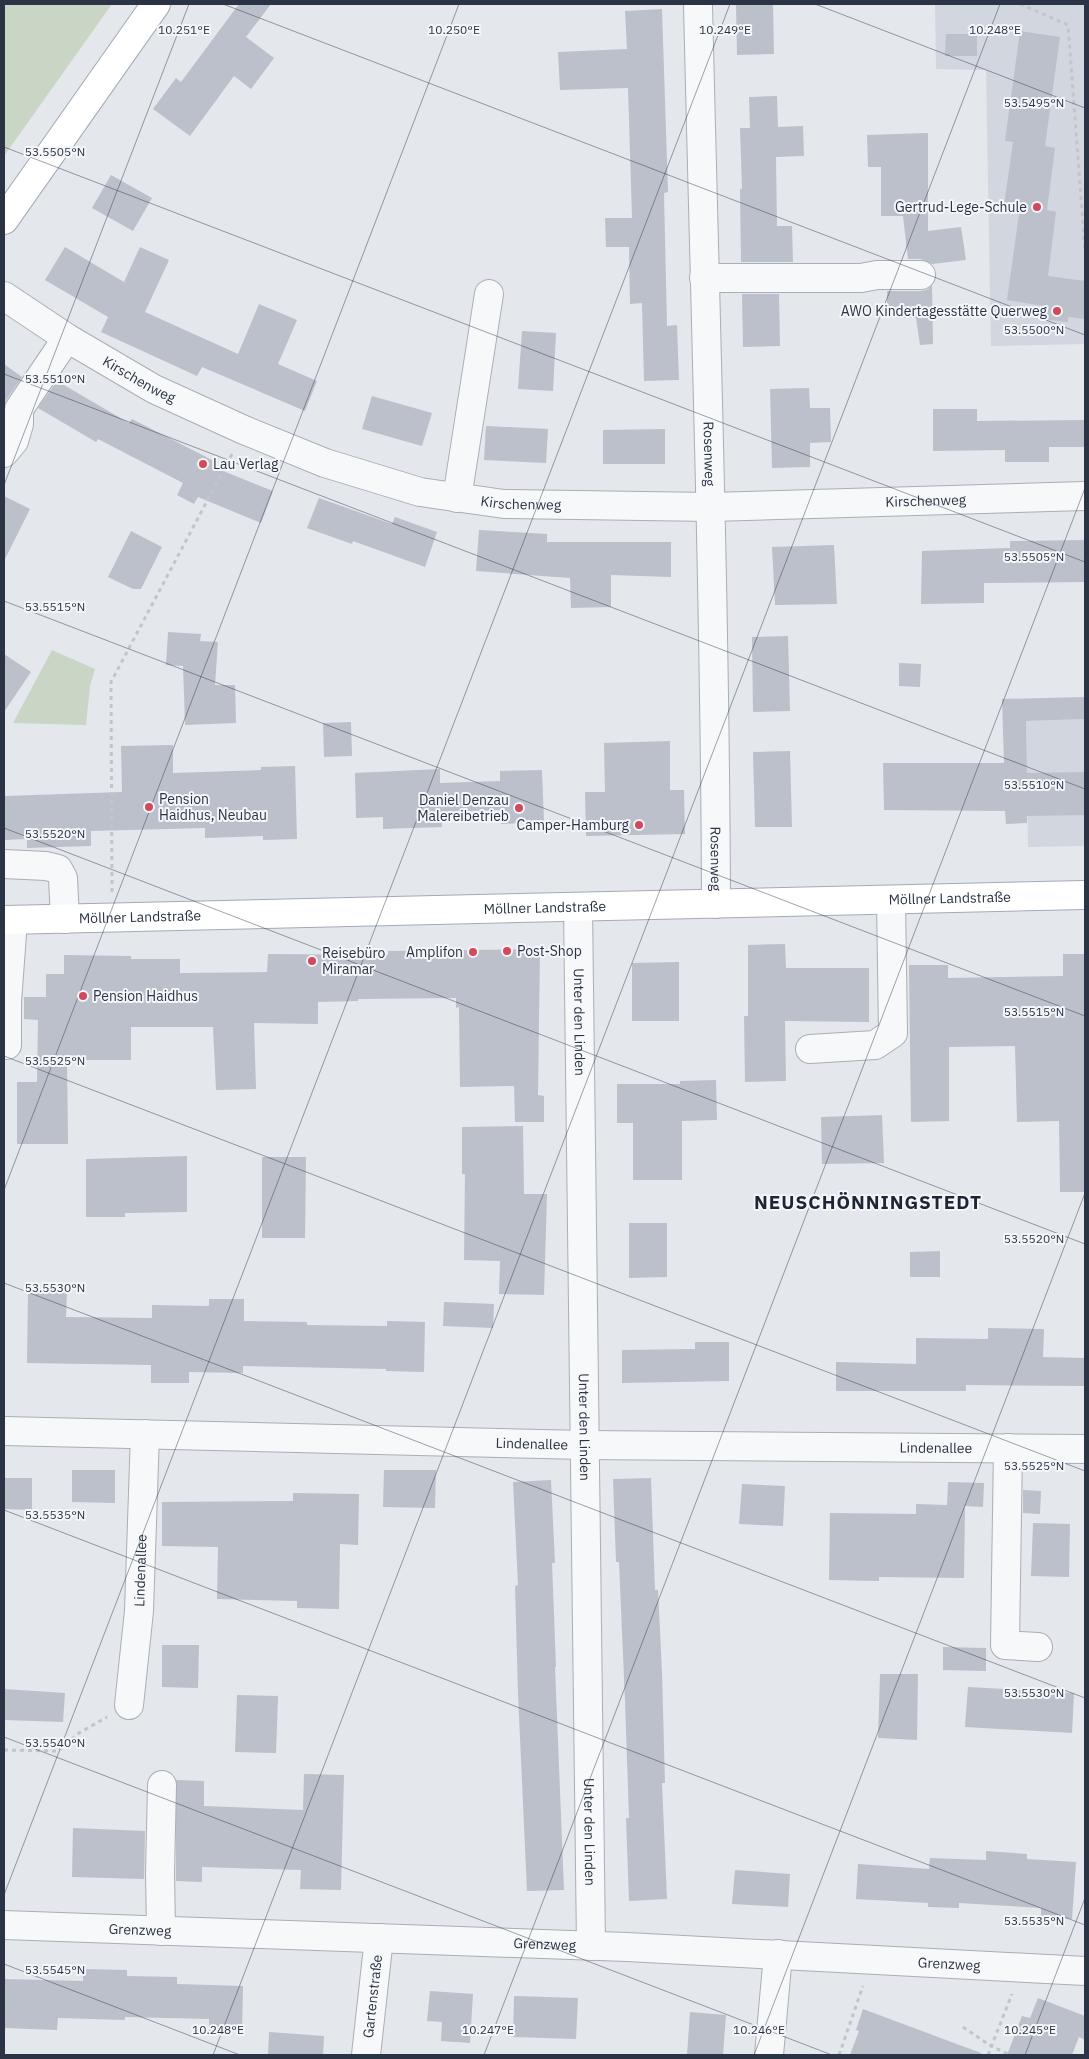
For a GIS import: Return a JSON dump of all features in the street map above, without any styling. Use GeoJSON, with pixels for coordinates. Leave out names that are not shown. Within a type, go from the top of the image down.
{"type":"FeatureCollection","features":[{"type":"Feature","properties":{"kind":"main road"},"geometry":{"type":"LineString","coordinates":[[4,220],[156,4]]}},
{"type":"Feature","properties":{"kind":"main road","name":"Möllner Landstraße"},"geometry":{"type":"LineString","coordinates":[[8,920],[1085,895]]}},
{"type":"Feature","properties":{"kind":"street","name":"Rosenweg"},"geometry":{"type":"LineString","coordinates":[[698,4],[711,507],[716,904]]}},
{"type":"Feature","properties":{"kind":"street"},"geometry":{"type":"LineString","coordinates":[[704,278],[861,278],[878,275],[921,275]]}},
{"type":"Feature","properties":{"kind":"street"},"geometry":{"type":"LineString","coordinates":[[457,498],[489,294]]}},
{"type":"Feature","properties":{"kind":"street","name":"Kirschenweg"},"geometry":{"type":"LineString","coordinates":[[4,296],[67,338],[154,389],[244,430],[325,463],[420,492],[504,504],[711,507],[1085,496]]}},
{"type":"Feature","properties":{"kind":"street"},"geometry":{"type":"LineString","coordinates":[[4,453],[14,441],[19,424],[19,409],[67,338]]}},
{"type":"Feature","properties":{"kind":"street"},"geometry":{"type":"LineString","coordinates":[[4,864],[46,866],[58,869],[63,878],[64,919]]}},
{"type":"Feature","properties":{"kind":"street"},"geometry":{"type":"LineString","coordinates":[[810,1050],[875,1045],[893,1032],[891,900]]}},
{"type":"Feature","properties":{"kind":"street","name":"Unter den Linden"},"geometry":{"type":"LineString","coordinates":[[578,907],[591,1946]]}},
{"type":"Feature","properties":{"kind":"street"},"geometry":{"type":"LineString","coordinates":[[7,1045],[8,920]]}},
{"type":"Feature","properties":{"kind":"street","name":"Lindenallee"},"geometry":{"type":"LineString","coordinates":[[4,1431],[584,1445],[1085,1449]]}},
{"type":"Feature","properties":{"kind":"street","name":"Lindenallee"},"geometry":{"type":"LineString","coordinates":[[129,1705],[139,1610],[145,1434]]}},
{"type":"Feature","properties":{"kind":"street"},"geometry":{"type":"LineString","coordinates":[[1008,1448],[1005,1645],[1038,1647]]}},
{"type":"Feature","properties":{"kind":"street"},"geometry":{"type":"LineString","coordinates":[[162,1785],[160,1873],[162,1930]]}},
{"type":"Feature","properties":{"kind":"street","name":"Grenzweg"},"geometry":{"type":"LineString","coordinates":[[4,1925],[778,1954],[1085,1972]]}},
{"type":"Feature","properties":{"kind":"street","name":"Gartenstraße"},"geometry":{"type":"LineString","coordinates":[[366,2055],[379,1938]]}},
{"type":"Feature","properties":{"kind":"street"},"geometry":{"type":"LineString","coordinates":[[769,2055],[778,1954]]}},
{"type":"Feature","properties":{"kind":"path"},"geometry":{"type":"LineString","coordinates":[[1020,4],[1068,25],[1085,251]]}},
{"type":"Feature","properties":{"kind":"path"},"geometry":{"type":"LineString","coordinates":[[112,918],[111,682],[244,430]]}},
{"type":"Feature","properties":{"kind":"path"},"geometry":{"type":"LineString","coordinates":[[4,1750],[58,1751],[79,1733],[129,1705]]}},
{"type":"Feature","properties":{"kind":"path"},"geometry":{"type":"LineString","coordinates":[[988,2055],[1024,1968]]}},
{"type":"Feature","properties":{"kind":"path"},"geometry":{"type":"LineString","coordinates":[[839,2055],[863,1985]]}},
{"type":"Feature","properties":{"kind":"path"},"geometry":{"type":"LineString","coordinates":[[963,2027],[991,2046],[1008,2054]]}},
{"type":"Feature","properties":{"kind":"shaded area","name":"Gertrud-Lege-Schule"},"geometry":{"type":"Polygon","coordinates":[[[935,4],[1085,4],[1085,344],[991,346],[986,70],[936,69],[935,4]]]}},
{"type":"Feature","properties":{"kind":"shaded area"},"geometry":{"type":"Polygon","coordinates":[[[1085,719],[1085,846],[1028,847],[1026,721],[1085,719]]]}},
{"type":"Feature","properties":{"kind":"green space"},"geometry":{"type":"Polygon","coordinates":[[[4,4],[112,4],[4,156],[4,4]]]}},
{"type":"Feature","properties":{"kind":"green space"},"geometry":{"type":"Polygon","coordinates":[[[52,650],[95,669],[90,686],[86,725],[13,723],[52,650]]]}},
{"type":"Feature","properties":{"kind":"building"},"geometry":{"type":"Polygon","coordinates":[[[239,4],[271,4],[246,37],[274,58],[251,89],[234,76],[190,136],[153,109],[176,78],[181,82],[239,4]]]}},
{"type":"Feature","properties":{"kind":"building"},"geometry":{"type":"Polygon","coordinates":[[[736,4],[773,4],[774,54],[737,55],[736,4]]]}},
{"type":"Feature","properties":{"kind":"building"},"geometry":{"type":"Polygon","coordinates":[[[662,9],[668,192],[664,193],[667,326],[677,325],[679,380],[644,381],[642,303],[630,304],[629,247],[606,247],[605,218],[632,218],[628,88],[560,90],[558,52],[627,49],[625,11],[662,9]]]}},
{"type":"Feature","properties":{"kind":"building"},"geometry":{"type":"Polygon","coordinates":[[[1020,31],[1060,37],[1045,146],[1055,148],[1047,210],[1056,212],[1048,276],[1085,281],[1085,319],[1068,317],[1068,322],[1042,319],[1044,306],[1007,300],[1020,207],[1004,205],[1013,142],[1005,141],[1020,31]]]}},
{"type":"Feature","properties":{"kind":"building"},"geometry":{"type":"Polygon","coordinates":[[[946,34],[977,34],[977,56],[945,56],[946,34]]]}},
{"type":"Feature","properties":{"kind":"building"},"geometry":{"type":"Polygon","coordinates":[[[777,96],[778,127],[803,126],[804,156],[776,157],[777,226],[792,226],[793,262],[741,262],[740,189],[742,189],[740,128],[750,128],[749,97],[777,96]]]}},
{"type":"Feature","properties":{"kind":"building"},"geometry":{"type":"Polygon","coordinates":[[[928,133],[928,231],[961,227],[966,260],[932,264],[921,259],[908,259],[903,216],[881,216],[881,167],[868,167],[867,135],[928,133]]]}},
{"type":"Feature","properties":{"kind":"building"},"geometry":{"type":"Polygon","coordinates":[[[111,175],[152,198],[133,231],[92,208],[111,175]]]}},
{"type":"Feature","properties":{"kind":"building"},"geometry":{"type":"Polygon","coordinates":[[[65,247],[124,282],[140,247],[169,260],[145,312],[238,354],[259,304],[297,320],[278,364],[317,381],[305,411],[202,367],[197,376],[101,332],[108,317],[45,280],[65,247]]]}},
{"type":"Feature","properties":{"kind":"building"},"geometry":{"type":"Polygon","coordinates":[[[932,285],[933,344],[920,345],[916,318],[887,318],[887,291],[921,291],[928,289],[932,285]]]}},
{"type":"Feature","properties":{"kind":"building"},"geometry":{"type":"Polygon","coordinates":[[[742,294],[779,294],[780,346],[743,347],[742,294]]]}},
{"type":"Feature","properties":{"kind":"building"},"geometry":{"type":"Polygon","coordinates":[[[522,331],[556,333],[553,391],[518,389],[522,331]]]}},
{"type":"Feature","properties":{"kind":"building"},"geometry":{"type":"Polygon","coordinates":[[[4,364],[22,377],[6,400],[4,408],[4,364]]]}},
{"type":"Feature","properties":{"kind":"building"},"geometry":{"type":"Polygon","coordinates":[[[57,381],[129,423],[132,419],[216,462],[213,467],[273,491],[261,523],[198,497],[194,504],[177,495],[183,483],[98,439],[96,442],[38,408],[57,381]]]}},
{"type":"Feature","properties":{"kind":"building"},"geometry":{"type":"Polygon","coordinates":[[[809,388],[810,408],[830,408],[831,442],[810,443],[810,467],[772,468],[770,389],[809,388]]]}},
{"type":"Feature","properties":{"kind":"building"},"geometry":{"type":"Polygon","coordinates":[[[372,396],[432,413],[422,446],[362,429],[372,396]]]}},
{"type":"Feature","properties":{"kind":"building"},"geometry":{"type":"Polygon","coordinates":[[[933,409],[977,409],[977,421],[1085,420],[1085,447],[1049,447],[1049,462],[1005,462],[1005,450],[933,451],[933,409]]]}},
{"type":"Feature","properties":{"kind":"building"},"geometry":{"type":"Polygon","coordinates":[[[486,426],[548,429],[546,463],[484,460],[486,426]]]}},
{"type":"Feature","properties":{"kind":"building"},"geometry":{"type":"Polygon","coordinates":[[[665,429],[665,464],[603,464],[603,430],[665,429]]]}},
{"type":"Feature","properties":{"kind":"building"},"geometry":{"type":"Polygon","coordinates":[[[4,496],[30,509],[4,561],[4,496]]]}},
{"type":"Feature","properties":{"kind":"building"},"geometry":{"type":"Polygon","coordinates":[[[319,498],[392,524],[395,517],[437,532],[425,567],[353,541],[352,544],[307,528],[319,498]]]}},
{"type":"Feature","properties":{"kind":"building"},"geometry":{"type":"Polygon","coordinates":[[[479,530],[547,534],[547,542],[671,542],[671,577],[611,575],[611,607],[571,608],[570,578],[476,571],[479,530]]]}},
{"type":"Feature","properties":{"kind":"building"},"geometry":{"type":"Polygon","coordinates":[[[131,531],[162,547],[141,589],[133,589],[108,577],[131,531]]]}},
{"type":"Feature","properties":{"kind":"building"},"geometry":{"type":"Polygon","coordinates":[[[1085,540],[1085,582],[984,583],[984,603],[921,604],[922,551],[1010,548],[1010,541],[1085,540]]]}},
{"type":"Feature","properties":{"kind":"building"},"geometry":{"type":"Polygon","coordinates":[[[834,545],[837,604],[775,605],[772,547],[834,545]]]}},
{"type":"Feature","properties":{"kind":"building"},"geometry":{"type":"Polygon","coordinates":[[[168,632],[201,634],[200,641],[218,642],[215,685],[235,685],[236,723],[185,725],[183,666],[166,665],[168,632]]]}},
{"type":"Feature","properties":{"kind":"building"},"geometry":{"type":"Polygon","coordinates":[[[788,636],[790,711],[753,712],[752,637],[788,636]]]}},
{"type":"Feature","properties":{"kind":"building"},"geometry":{"type":"Polygon","coordinates":[[[4,654],[31,672],[4,712],[4,654]]]}},
{"type":"Feature","properties":{"kind":"building"},"geometry":{"type":"Polygon","coordinates":[[[899,663],[921,664],[920,687],[899,686],[899,663]]]}},
{"type":"Feature","properties":{"kind":"building"},"geometry":{"type":"Polygon","coordinates":[[[1085,697],[1085,719],[1026,721],[1027,773],[1085,772],[1085,815],[1027,816],[1027,823],[1006,824],[1005,811],[884,810],[883,763],[1004,763],[1002,699],[1085,697]]]}},
{"type":"Feature","properties":{"kind":"building"},"geometry":{"type":"Polygon","coordinates":[[[351,722],[352,756],[324,757],[323,723],[351,722]]]}},
{"type":"Feature","properties":{"kind":"building"},"geometry":{"type":"Polygon","coordinates":[[[670,741],[670,790],[684,790],[685,834],[586,836],[585,792],[605,792],[604,743],[670,741]]]}},
{"type":"Feature","properties":{"kind":"building"},"geometry":{"type":"Polygon","coordinates":[[[173,745],[173,773],[261,770],[261,767],[295,766],[297,839],[263,840],[263,836],[205,838],[205,828],[91,831],[91,846],[27,848],[27,839],[4,840],[4,796],[122,792],[121,746],[173,745]]]}},
{"type":"Feature","properties":{"kind":"building"},"geometry":{"type":"Polygon","coordinates":[[[790,751],[792,827],[755,827],[753,752],[790,751]]]}},
{"type":"Feature","properties":{"kind":"building"},"geometry":{"type":"Polygon","coordinates":[[[440,769],[440,783],[500,781],[500,771],[542,770],[544,822],[501,824],[500,810],[441,812],[442,827],[383,829],[383,817],[356,818],[355,773],[440,769]]]}},
{"type":"Feature","properties":{"kind":"building"},"geometry":{"type":"Polygon","coordinates":[[[785,944],[786,968],[869,968],[869,1022],[785,1021],[786,1081],[745,1082],[744,1016],[748,1016],[748,945],[785,944]]]}},
{"type":"Feature","properties":{"kind":"building"},"geometry":{"type":"Polygon","coordinates":[[[540,949],[538,1095],[544,1096],[544,1122],[515,1122],[514,1086],[460,1087],[459,1007],[456,1008],[456,998],[358,999],[358,1001],[318,1002],[318,1024],[254,1023],[256,1089],[216,1090],[213,1027],[131,1027],[131,1060],[67,1060],[68,1144],[17,1144],[17,1082],[37,1082],[38,1020],[24,1019],[24,997],[46,997],[46,974],[64,974],[64,955],[131,956],[131,959],[180,959],[180,973],[267,972],[268,954],[388,955],[388,951],[540,949]]]}},
{"type":"Feature","properties":{"kind":"building"},"geometry":{"type":"Polygon","coordinates":[[[1063,954],[1085,954],[1085,1192],[1060,1192],[1059,1121],[1017,1122],[1015,1046],[949,1047],[949,1121],[911,1122],[909,965],[948,965],[948,978],[1063,976],[1063,954]]]}},
{"type":"Feature","properties":{"kind":"building"},"geometry":{"type":"Polygon","coordinates":[[[679,962],[679,1021],[632,1021],[632,963],[679,962]]]}},
{"type":"Feature","properties":{"kind":"building"},"geometry":{"type":"Polygon","coordinates":[[[716,1080],[717,1120],[682,1121],[682,1180],[633,1180],[633,1123],[617,1123],[617,1084],[680,1084],[680,1081],[716,1080]]]}},
{"type":"Feature","properties":{"kind":"building"},"geometry":{"type":"Polygon","coordinates":[[[882,1115],[884,1163],[822,1164],[821,1117],[882,1115]]]}},
{"type":"Feature","properties":{"kind":"building"},"geometry":{"type":"Polygon","coordinates":[[[523,1126],[524,1194],[547,1194],[544,1295],[499,1294],[500,1261],[464,1260],[465,1174],[462,1174],[462,1127],[523,1126]]]}},
{"type":"Feature","properties":{"kind":"building"},"geometry":{"type":"Polygon","coordinates":[[[187,1156],[187,1212],[125,1213],[125,1217],[86,1217],[86,1159],[187,1156]]]}},
{"type":"Feature","properties":{"kind":"building"},"geometry":{"type":"Polygon","coordinates":[[[262,1157],[306,1157],[305,1238],[262,1238],[262,1157]]]}},
{"type":"Feature","properties":{"kind":"building"},"geometry":{"type":"Polygon","coordinates":[[[629,1223],[667,1223],[667,1277],[629,1278],[629,1223]]]}},
{"type":"Feature","properties":{"kind":"building"},"geometry":{"type":"Polygon","coordinates":[[[940,1251],[940,1277],[910,1277],[910,1252],[940,1251]]]}},
{"type":"Feature","properties":{"kind":"building"},"geometry":{"type":"Polygon","coordinates":[[[28,1291],[67,1292],[66,1317],[152,1318],[152,1305],[209,1306],[209,1299],[244,1299],[244,1321],[307,1322],[307,1325],[387,1326],[387,1321],[425,1322],[424,1372],[386,1371],[386,1369],[243,1366],[243,1373],[189,1372],[189,1383],[151,1383],[151,1365],[27,1363],[28,1291]]]}},
{"type":"Feature","properties":{"kind":"building"},"geometry":{"type":"Polygon","coordinates":[[[444,1302],[494,1304],[493,1328],[443,1326],[444,1302]]]}},
{"type":"Feature","properties":{"kind":"building"},"geometry":{"type":"Polygon","coordinates":[[[988,1328],[1044,1329],[1043,1357],[1085,1358],[1085,1386],[966,1385],[966,1391],[836,1391],[836,1362],[916,1364],[916,1338],[988,1339],[988,1328]]]}},
{"type":"Feature","properties":{"kind":"building"},"geometry":{"type":"Polygon","coordinates":[[[695,1342],[729,1342],[729,1381],[622,1383],[622,1350],[695,1349],[695,1342]]]}},
{"type":"Feature","properties":{"kind":"building"},"geometry":{"type":"Polygon","coordinates":[[[72,1470],[115,1470],[115,1503],[72,1502],[72,1470]]]}},
{"type":"Feature","properties":{"kind":"building"},"geometry":{"type":"Polygon","coordinates":[[[384,1470],[436,1470],[435,1508],[383,1507],[384,1470]]]}},
{"type":"Feature","properties":{"kind":"building"},"geometry":{"type":"Polygon","coordinates":[[[4,1478],[32,1478],[32,1510],[4,1509],[4,1478]]]}},
{"type":"Feature","properties":{"kind":"building"},"geometry":{"type":"Polygon","coordinates":[[[651,1478],[655,1590],[658,1590],[662,1672],[665,1783],[662,1783],[667,1899],[629,1901],[626,1818],[629,1818],[625,1701],[619,1562],[616,1562],[613,1479],[651,1478]]]}},
{"type":"Feature","properties":{"kind":"building"},"geometry":{"type":"Polygon","coordinates":[[[551,1480],[555,1563],[552,1563],[555,1667],[564,1890],[527,1891],[518,1694],[515,1586],[518,1585],[513,1482],[551,1480]]]}},
{"type":"Feature","properties":{"kind":"building"},"geometry":{"type":"Polygon","coordinates":[[[948,1482],[984,1483],[983,1507],[965,1506],[964,1578],[879,1577],[879,1581],[829,1580],[830,1513],[916,1514],[916,1504],[947,1505],[948,1482]]]}},
{"type":"Feature","properties":{"kind":"building"},"geometry":{"type":"Polygon","coordinates":[[[742,1484],[785,1486],[783,1526],[739,1524],[742,1484]]]}},
{"type":"Feature","properties":{"kind":"building"},"geometry":{"type":"Polygon","coordinates":[[[1023,1490],[1041,1491],[1040,1514],[1023,1513],[1023,1490]]]}},
{"type":"Feature","properties":{"kind":"building"},"geometry":{"type":"Polygon","coordinates":[[[293,1493],[359,1494],[358,1545],[340,1544],[339,1609],[297,1608],[297,1601],[217,1599],[218,1547],[162,1546],[162,1502],[293,1501],[293,1493]]]}},
{"type":"Feature","properties":{"kind":"building"},"geometry":{"type":"Polygon","coordinates":[[[1033,1523],[1070,1524],[1069,1577],[1031,1576],[1033,1523]]]}},
{"type":"Feature","properties":{"kind":"building"},"geometry":{"type":"Polygon","coordinates":[[[162,1645],[199,1645],[198,1688],[162,1687],[162,1645]]]}},
{"type":"Feature","properties":{"kind":"building"},"geometry":{"type":"Polygon","coordinates":[[[943,1647],[986,1648],[986,1671],[943,1670],[943,1647]]]}},
{"type":"Feature","properties":{"kind":"building"},"geometry":{"type":"Polygon","coordinates":[[[880,1674],[918,1674],[917,1740],[878,1738],[880,1674]]]}},
{"type":"Feature","properties":{"kind":"building"},"geometry":{"type":"Polygon","coordinates":[[[968,1687],[1074,1693],[1072,1733],[965,1727],[968,1687]]]}},
{"type":"Feature","properties":{"kind":"building"},"geometry":{"type":"Polygon","coordinates":[[[4,1689],[65,1693],[63,1722],[4,1720],[4,1689]]]}},
{"type":"Feature","properties":{"kind":"building"},"geometry":{"type":"Polygon","coordinates":[[[237,1695],[278,1696],[276,1753],[235,1752],[237,1695]]]}},
{"type":"Feature","properties":{"kind":"building"},"geometry":{"type":"Polygon","coordinates":[[[304,1774],[344,1775],[341,1890],[300,1889],[301,1870],[202,1867],[202,1882],[176,1881],[176,1780],[204,1781],[204,1806],[303,1810],[304,1774]]]}},
{"type":"Feature","properties":{"kind":"building"},"geometry":{"type":"Polygon","coordinates":[[[73,1828],[145,1831],[144,1879],[72,1877],[73,1828]]]}},
{"type":"Feature","properties":{"kind":"building"},"geometry":{"type":"Polygon","coordinates":[[[986,1851],[1027,1854],[1027,1859],[1076,1862],[1072,1919],[1041,1916],[1041,1908],[959,1903],[959,1908],[928,1907],[928,1903],[856,1899],[858,1864],[929,1869],[930,1858],[986,1860],[986,1851]]]}},
{"type":"Feature","properties":{"kind":"building"},"geometry":{"type":"Polygon","coordinates":[[[735,1870],[790,1874],[788,1907],[732,1904],[735,1870]]]}},
{"type":"Feature","properties":{"kind":"building"},"geometry":{"type":"Polygon","coordinates":[[[83,1969],[127,1970],[127,1976],[177,1977],[177,1984],[243,1986],[242,2032],[209,2031],[209,2019],[125,2017],[125,2020],[58,2018],[57,2030],[4,2028],[4,1979],[83,1981],[83,1969]]]}},
{"type":"Feature","properties":{"kind":"building"},"geometry":{"type":"Polygon","coordinates":[[[430,1991],[473,1994],[470,2043],[441,2041],[442,2022],[427,2021],[430,1991]]]}},
{"type":"Feature","properties":{"kind":"building"},"geometry":{"type":"Polygon","coordinates":[[[514,1996],[578,1998],[576,2039],[513,2037],[514,1996]]]}},
{"type":"Feature","properties":{"kind":"building"},"geometry":{"type":"Polygon","coordinates":[[[1038,1998],[1085,2016],[1085,2040],[1079,2037],[1072,2055],[1007,2055],[1022,2016],[1030,2018],[1038,1998]]]}},
{"type":"Feature","properties":{"kind":"building"},"geometry":{"type":"Polygon","coordinates":[[[863,2009],[981,2053],[980,2055],[850,2055],[859,2031],[856,2030],[863,2009]]]}},
{"type":"Feature","properties":{"kind":"building"},"geometry":{"type":"Polygon","coordinates":[[[690,2012],[726,2015],[723,2055],[687,2055],[690,2012]]]}},
{"type":"Feature","properties":{"kind":"building"},"geometry":{"type":"Polygon","coordinates":[[[269,2032],[324,2036],[323,2055],[268,2055],[269,2032]]]}},
{"type":"Feature","properties":{"kind":"place","name":"Gertrud-Lege-Schule"},"geometry":{"type":"Point","coordinates":[1037,207]}},
{"type":"Feature","properties":{"kind":"place","name":"AWO Kindertagesstätte Querweg"},"geometry":{"type":"Point","coordinates":[1057,311]}},
{"type":"Feature","properties":{"kind":"place","name":"Lau Verlag"},"geometry":{"type":"Point","coordinates":[203,464]}},
{"type":"Feature","properties":{"kind":"place","name":"Pension Haidhus, Neubau"},"geometry":{"type":"Point","coordinates":[149,807]}},
{"type":"Feature","properties":{"kind":"place","name":"Daniel Denzau Malereibetrieb"},"geometry":{"type":"Point","coordinates":[519,808]}},
{"type":"Feature","properties":{"kind":"place","name":"Camper-Hamburg"},"geometry":{"type":"Point","coordinates":[639,825]}},
{"type":"Feature","properties":{"kind":"place","name":"Post-Shop"},"geometry":{"type":"Point","coordinates":[507,951]}},
{"type":"Feature","properties":{"kind":"place","name":"Amplifon"},"geometry":{"type":"Point","coordinates":[473,952]}},
{"type":"Feature","properties":{"kind":"place","name":"Reisebüro Miramar"},"geometry":{"type":"Point","coordinates":[312,961]}},
{"type":"Feature","properties":{"kind":"place","name":"Pension Haidhus"},"geometry":{"type":"Point","coordinates":[83,996]}},
{"type":"Feature","properties":{"kind":"district","name":"NEUSCHÖNNINGSTEDT"},"geometry":{"type":"Point","coordinates":[868,1202]}}]}
